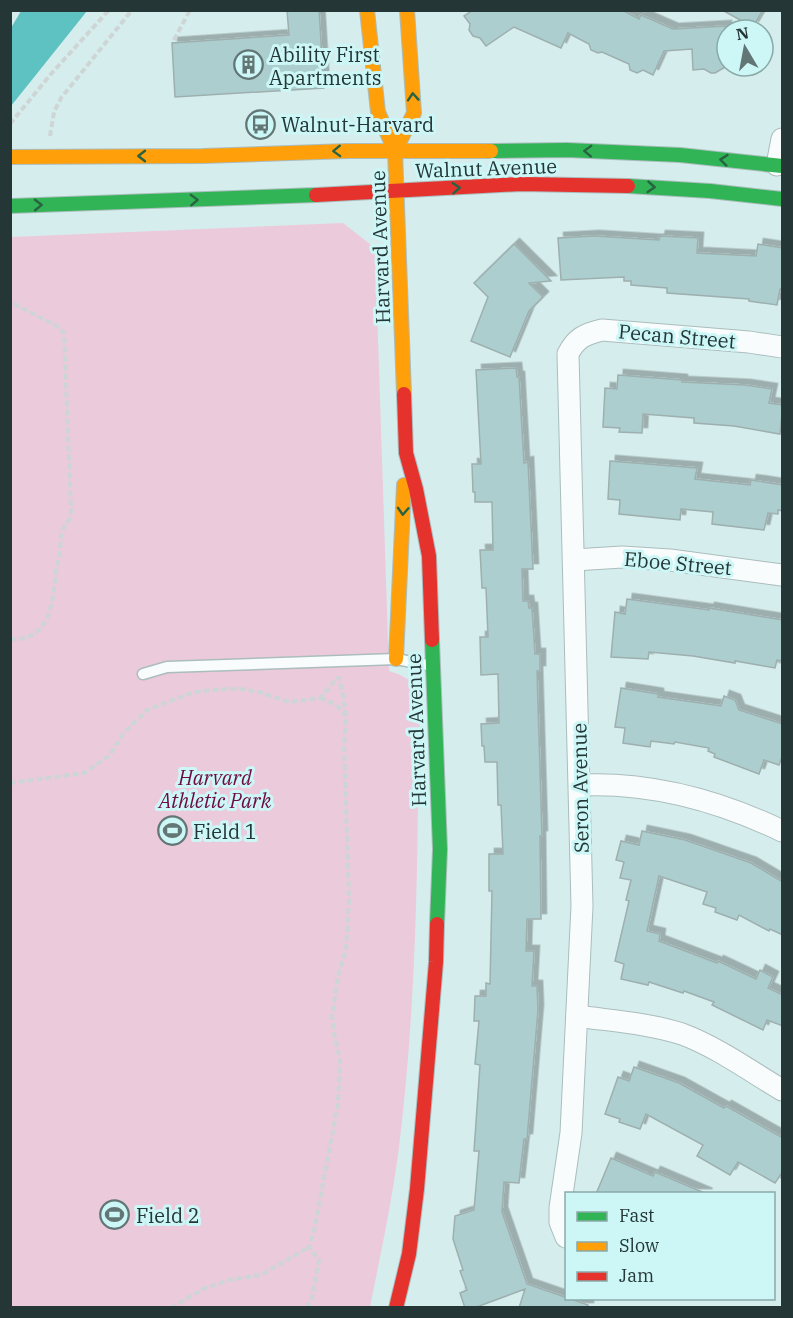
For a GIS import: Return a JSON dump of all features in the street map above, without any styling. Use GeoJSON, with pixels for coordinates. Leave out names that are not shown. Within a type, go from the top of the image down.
{"type":"FeatureCollection","features":[{"type":"Feature","properties":{"kind":"main road","name":"Harvard Avenue"},"geometry":{"type":"LineString","coordinates":[[367,10],[378,112],[395,151],[406,453],[416,489],[429,556],[441,849],[436,962],[416,1200],[409,1254],[396,1308]]}},
{"type":"Feature","properties":{"kind":"main road","name":"Harvard Avenue"},"geometry":{"type":"LineString","coordinates":[[395,151],[414,113],[407,10]]}},
{"type":"Feature","properties":{"kind":"main road","name":"Walnut Avenue"},"geometry":{"type":"LineString","coordinates":[[10,157],[567,150],[680,155],[780,166]]}},
{"type":"Feature","properties":{"kind":"main road","name":"Walnut Avenue"},"geometry":{"type":"LineString","coordinates":[[10,206],[521,184],[585,184],[710,191],[783,200]]}},
{"type":"Feature","properties":{"kind":"main road"},"geometry":{"type":"LineString","coordinates":[[396,659],[406,453]]}},
{"type":"Feature","properties":{"kind":"street"},"geometry":{"type":"LineString","coordinates":[[780,166],[783,138]]}},
{"type":"Feature","properties":{"kind":"street","name":"Pecan Street"},"geometry":{"type":"LineString","coordinates":[[574,341],[587,333],[602,330],[783,347]]}},
{"type":"Feature","properties":{"kind":"street","name":"Seron Avenue"},"geometry":{"type":"LineString","coordinates":[[565,1236],[560,1222],[560,1208],[571,1133],[582,906],[567,369],[568,354],[574,341]]}},
{"type":"Feature","properties":{"kind":"street","name":"Eboe Street"},"geometry":{"type":"LineString","coordinates":[[574,560],[622,557],[670,560],[783,575]]}},
{"type":"Feature","properties":{"kind":"street"},"geometry":{"type":"LineString","coordinates":[[580,785],[605,784],[666,791],[738,812],[783,831]]}},
{"type":"Feature","properties":{"kind":"street"},"geometry":{"type":"LineString","coordinates":[[577,1016],[645,1025],[682,1035],[715,1050],[783,1090]]}},
{"type":"Feature","properties":{"kind":"lane"},"geometry":{"type":"LineString","coordinates":[[143,674],[167,668],[396,659],[433,666]]}},
{"type":"Feature","properties":{"kind":"path"},"geometry":{"type":"LineString","coordinates":[[10,124],[51,74],[110,10]]}},
{"type":"Feature","properties":{"kind":"path"},"geometry":{"type":"LineString","coordinates":[[50,136],[54,112],[61,98],[132,10]]}},
{"type":"Feature","properties":{"kind":"path"},"geometry":{"type":"LineString","coordinates":[[174,40],[190,10]]}},
{"type":"Feature","properties":{"kind":"path"},"geometry":{"type":"LineString","coordinates":[[10,639],[28,636],[36,631],[52,609],[57,565],[60,558],[61,532],[71,518],[64,333],[57,326],[12,303]]}},
{"type":"Feature","properties":{"kind":"path"},"geometry":{"type":"LineString","coordinates":[[171,1308],[203,1289],[229,1280],[261,1275],[309,1247],[314,1231],[338,1104],[340,1058],[332,1016],[339,971],[346,950],[350,900],[344,744],[346,715],[338,676],[320,698]]}},
{"type":"Feature","properties":{"kind":"path"},"geometry":{"type":"LineString","coordinates":[[10,783],[84,773],[110,755],[123,734],[147,710],[194,692],[242,689],[289,702],[320,698],[335,704],[346,715]]}},
{"type":"Feature","properties":{"kind":"path"},"geometry":{"type":"LineString","coordinates":[[307,1308],[312,1298],[319,1260],[309,1247]]}},
{"type":"Feature","properties":{"kind":"green space","name":"Harvard Athletic Park"},"geometry":{"type":"Polygon","coordinates":[[[343,223],[375,248],[389,671],[407,679],[415,688],[420,725],[411,1021],[395,1174],[370,1307],[11,1307],[11,237],[343,223]]]}},
{"type":"Feature","properties":{"kind":"water"},"geometry":{"type":"Polygon","coordinates":[[[21,11],[87,11],[11,106],[11,28],[21,11]]]}},
{"type":"Feature","properties":{"kind":"building","name":"Ability First Apartments"},"geometry":{"type":"Polygon","coordinates":[[[287,10],[319,10],[324,88],[175,97],[172,43],[289,35],[287,10]]]}},
{"type":"Feature","properties":{"kind":"building"},"geometry":{"type":"Polygon","coordinates":[[[473,10],[622,10],[639,19],[641,15],[673,29],[715,27],[715,73],[704,69],[693,70],[692,49],[664,51],[653,75],[643,70],[637,73],[630,70],[629,64],[602,52],[591,50],[589,44],[568,33],[561,48],[514,27],[486,46],[480,38],[473,36],[469,30],[470,24],[464,16],[473,10]]]}},
{"type":"Feature","properties":{"kind":"building"},"geometry":{"type":"Polygon","coordinates":[[[722,10],[763,10],[758,18],[737,18],[722,10]]]}},
{"type":"Feature","properties":{"kind":"building"},"geometry":{"type":"Polygon","coordinates":[[[594,236],[659,240],[660,236],[698,238],[697,253],[756,256],[758,244],[783,248],[783,290],[780,289],[777,305],[749,301],[749,299],[667,293],[667,288],[631,285],[631,281],[624,281],[624,277],[561,280],[558,238],[594,236]]]}},
{"type":"Feature","properties":{"kind":"building"},"geometry":{"type":"Polygon","coordinates":[[[514,244],[551,281],[529,283],[543,297],[529,311],[510,357],[471,341],[488,297],[474,283],[514,244]]]}},
{"type":"Feature","properties":{"kind":"building"},"geometry":{"type":"Polygon","coordinates":[[[516,368],[517,377],[519,377],[524,463],[528,462],[533,569],[522,569],[523,601],[528,601],[529,608],[532,608],[535,654],[540,654],[540,671],[537,671],[542,836],[540,836],[541,919],[527,919],[526,951],[534,951],[532,986],[537,986],[538,1010],[527,1139],[524,1139],[519,1183],[504,1182],[502,1212],[527,1284],[565,1297],[565,1300],[573,1300],[588,1305],[588,1308],[519,1308],[525,1289],[474,1308],[465,1308],[460,1293],[467,1290],[453,1239],[455,1216],[474,1210],[479,1151],[474,1151],[480,1065],[475,1064],[479,1021],[474,1021],[475,996],[486,996],[486,983],[490,984],[492,891],[489,891],[489,854],[503,854],[501,805],[498,805],[497,762],[485,762],[484,746],[482,746],[481,724],[499,723],[498,674],[481,675],[480,637],[488,637],[486,588],[482,588],[480,550],[493,550],[492,502],[475,502],[475,492],[473,492],[472,464],[481,464],[476,370],[516,368]]]}},
{"type":"Feature","properties":{"kind":"building"},"geometry":{"type":"Polygon","coordinates":[[[618,375],[772,389],[769,403],[783,405],[780,434],[734,426],[694,423],[694,418],[643,414],[642,433],[619,432],[620,428],[603,427],[605,388],[617,389],[618,375]]]}},
{"type":"Feature","properties":{"kind":"building"},"geometry":{"type":"Polygon","coordinates":[[[610,461],[697,468],[695,479],[750,485],[751,480],[783,485],[783,511],[778,510],[778,514],[768,513],[764,530],[712,524],[713,512],[681,509],[680,520],[619,514],[620,500],[608,499],[610,461]]]}},
{"type":"Feature","properties":{"kind":"building"},"geometry":{"type":"Polygon","coordinates":[[[627,599],[709,610],[709,608],[783,620],[783,661],[777,660],[775,668],[735,661],[735,663],[649,652],[648,659],[611,657],[615,612],[625,614],[627,599]]]}},
{"type":"Feature","properties":{"kind":"building"},"geometry":{"type":"Polygon","coordinates":[[[621,688],[658,694],[658,697],[721,706],[724,696],[735,700],[739,710],[783,724],[783,754],[779,765],[764,760],[759,774],[714,757],[715,754],[708,751],[709,748],[675,742],[674,744],[651,741],[650,747],[623,743],[625,728],[615,727],[621,688]]]}},
{"type":"Feature","properties":{"kind":"building"},"geometry":{"type":"Polygon","coordinates":[[[642,831],[685,840],[751,863],[783,882],[783,935],[770,929],[769,931],[739,915],[737,920],[715,912],[716,908],[703,904],[707,892],[659,876],[647,931],[660,934],[659,941],[717,963],[718,961],[756,979],[760,970],[773,977],[768,988],[783,995],[783,1026],[767,1020],[763,1030],[712,1005],[714,1002],[684,991],[683,993],[649,982],[648,985],[621,979],[624,964],[615,961],[629,901],[626,900],[631,880],[620,878],[624,862],[616,860],[621,841],[639,845],[642,831]]]}},
{"type":"Feature","properties":{"kind":"building"},"geometry":{"type":"Polygon","coordinates":[[[634,1067],[679,1083],[783,1138],[783,1171],[775,1183],[738,1162],[730,1175],[697,1156],[703,1145],[646,1114],[640,1129],[619,1122],[620,1119],[605,1114],[618,1077],[629,1081],[634,1067]]]}},
{"type":"Feature","properties":{"kind":"building"},"geometry":{"type":"Polygon","coordinates":[[[611,1158],[653,1176],[655,1172],[702,1192],[597,1192],[611,1158]]]}},
{"type":"Feature","properties":{"kind":"traffic: fast"},"geometry":{"type":"LineString","coordinates":[[491,151],[567,150],[680,155],[782,166]]}},
{"type":"Feature","properties":{"kind":"traffic: fast"},"geometry":{"type":"LineString","coordinates":[[628,186],[710,191],[782,199]]}},
{"type":"Feature","properties":{"kind":"traffic: fast"},"geometry":{"type":"LineString","coordinates":[[10,206],[316,195]]}},
{"type":"Feature","properties":{"kind":"traffic: fast"},"geometry":{"type":"LineString","coordinates":[[432,640],[440,849],[437,924]]}},
{"type":"Feature","properties":{"kind":"traffic: slow"},"geometry":{"type":"LineString","coordinates":[[367,10],[378,112],[395,151],[404,394]]}},
{"type":"Feature","properties":{"kind":"traffic: slow"},"geometry":{"type":"LineString","coordinates":[[395,151],[414,113],[407,10]]}},
{"type":"Feature","properties":{"kind":"traffic: slow"},"geometry":{"type":"LineString","coordinates":[[10,157],[491,151]]}},
{"type":"Feature","properties":{"kind":"traffic: slow"},"geometry":{"type":"LineString","coordinates":[[396,659],[404,485]]}},
{"type":"Feature","properties":{"kind":"traffic: jam"},"geometry":{"type":"LineString","coordinates":[[316,195],[521,184],[628,186]]}},
{"type":"Feature","properties":{"kind":"traffic: jam"},"geometry":{"type":"LineString","coordinates":[[404,394],[406,453],[416,489],[429,556],[432,640]]}},
{"type":"Feature","properties":{"kind":"traffic: jam"},"geometry":{"type":"LineString","coordinates":[[396,1308],[409,1254],[417,1189],[436,962],[437,924]]}},
{"type":"Feature","properties":{"kind":"place","name":"Ability First Apartments"},"geometry":{"type":"Point","coordinates":[248,65]}},
{"type":"Feature","properties":{"kind":"place","name":"Walnut-Harvard"},"geometry":{"type":"Point","coordinates":[260,124]}},
{"type":"Feature","properties":{"kind":"place","name":"Field 1"},"geometry":{"type":"Point","coordinates":[172,831]}},
{"type":"Feature","properties":{"kind":"place","name":"Field 2"},"geometry":{"type":"Point","coordinates":[115,1215]}}]}
